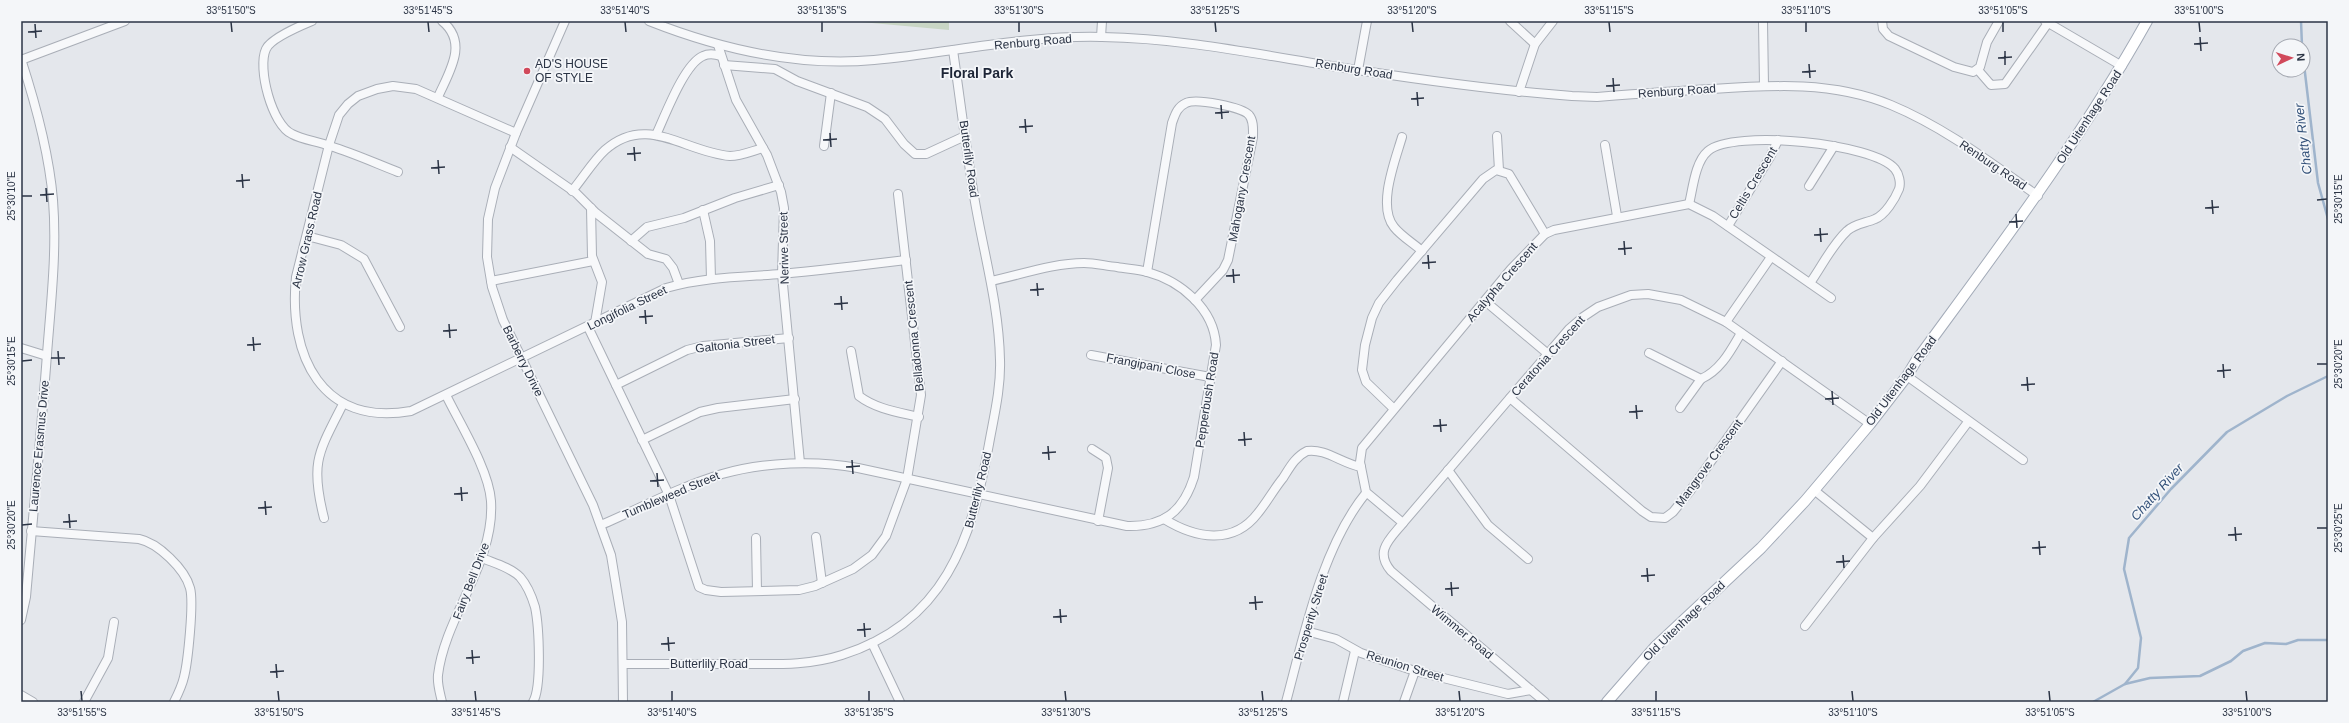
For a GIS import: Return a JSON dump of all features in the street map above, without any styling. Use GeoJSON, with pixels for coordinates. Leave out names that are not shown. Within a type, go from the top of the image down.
{"type":"FeatureCollection","features":[{"type":"Feature","properties":{"kind":"main road","name":"Old Uitenhage Road"},"geometry":{"type":"LineString","coordinates":[[1607,702],[1655,647],[1761,548],[1814,490],[1870,424],[1907,376],[1916,361],[2038,196],[2122,66],[2147,21]]}},
{"type":"Feature","properties":{"kind":"street"},"geometry":{"type":"LineString","coordinates":[[21,59],[125,21]]}},
{"type":"Feature","properties":{"kind":"street"},"geometry":{"type":"LineString","coordinates":[[312,21],[277,39],[266,48],[262,61],[263,72],[273,109],[278,121],[284,129],[292,134],[329,145],[398,172]]}},
{"type":"Feature","properties":{"kind":"street"},"geometry":{"type":"LineString","coordinates":[[438,97],[456,55],[457,46],[449,26],[442,21]]}},
{"type":"Feature","properties":{"kind":"street","name":"Barberry Drive"},"geometry":{"type":"LineString","coordinates":[[565,21],[510,147],[494,188],[488,219],[487,257],[490,281],[501,315],[601,525],[611,555],[622,622],[623,702]]}},
{"type":"Feature","properties":{"kind":"street","name":"Renburg Road"},"geometry":{"type":"LineString","coordinates":[[649,21],[718,45],[771,56],[825,61],[874,60],[1033,40],[1101,36],[1220,47],[1358,70],[1519,92],[1597,97],[1764,86],[1825,87],[1863,95],[1890,104],[1948,134],[2038,196]]}},
{"type":"Feature","properties":{"kind":"street"},"geometry":{"type":"LineString","coordinates":[[1101,36],[1102,21]]}},
{"type":"Feature","properties":{"kind":"street"},"geometry":{"type":"LineString","coordinates":[[1358,70],[1367,21]]}},
{"type":"Feature","properties":{"kind":"street"},"geometry":{"type":"LineString","coordinates":[[1510,21],[1535,44]]}},
{"type":"Feature","properties":{"kind":"street"},"geometry":{"type":"LineString","coordinates":[[1519,92],[1535,44],[1553,21]]}},
{"type":"Feature","properties":{"kind":"street"},"geometry":{"type":"LineString","coordinates":[[1763,21],[1764,86]]}},
{"type":"Feature","properties":{"kind":"street"},"geometry":{"type":"LineString","coordinates":[[1882,21],[1885,33],[1893,38],[1954,67],[1968,71],[1978,70]]}},
{"type":"Feature","properties":{"kind":"street"},"geometry":{"type":"LineString","coordinates":[[1978,70],[1987,42],[1999,21]]}},
{"type":"Feature","properties":{"kind":"street"},"geometry":{"type":"LineString","coordinates":[[1978,70],[1991,85],[2005,84],[2046,22],[2122,66]]}},
{"type":"Feature","properties":{"kind":"street","name":"Neriwe Street"},"geometry":{"type":"LineString","coordinates":[[718,45],[736,100],[763,148],[779,185],[784,208],[782,274],[800,463]]}},
{"type":"Feature","properties":{"kind":"street","name":"Butterlily Road"},"geometry":{"type":"LineString","coordinates":[[623,664],[808,663],[840,656],[872,643],[902,623],[925,603],[944,581],[958,557],[971,525],[979,494],[999,386],[999,336],[991,282],[974,197],[953,50]]}},
{"type":"Feature","properties":{"kind":"street"},"geometry":{"type":"LineString","coordinates":[[656,135],[685,75],[696,60],[706,55],[721,56]]}},
{"type":"Feature","properties":{"kind":"street","name":"Laurence Erasmus Drive"},"geometry":{"type":"LineString","coordinates":[[21,59],[41,124],[53,199],[54,261],[26,597],[21,620]]}},
{"type":"Feature","properties":{"kind":"street"},"geometry":{"type":"LineString","coordinates":[[724,65],[775,70],[879,114],[904,144],[915,154],[926,154],[965,136]]}},
{"type":"Feature","properties":{"kind":"street","name":"Arrow Grass Road"},"geometry":{"type":"LineString","coordinates":[[516,133],[438,97],[416,89],[393,86],[376,89],[358,96],[342,109],[329,145],[296,277],[294,292],[301,340],[308,365],[315,379],[343,404],[364,411],[396,414],[412,411],[446,396],[521,358]]}},
{"type":"Feature","properties":{"kind":"street"},"geometry":{"type":"LineString","coordinates":[[824,146],[831,93]]}},
{"type":"Feature","properties":{"kind":"street","name":"Mahogany Crescent"},"geometry":{"type":"LineString","coordinates":[[1147,272],[1172,123],[1176,111],[1180,106],[1192,101],[1241,109],[1249,115],[1252,121],[1253,137],[1231,249],[1223,270],[1195,300]]}},
{"type":"Feature","properties":{"kind":"street"},"geometry":{"type":"LineString","coordinates":[[572,190],[604,151],[617,141],[629,135],[643,133],[656,135],[701,150],[730,156],[763,148]]}},
{"type":"Feature","properties":{"kind":"street"},"geometry":{"type":"LineString","coordinates":[[1497,136],[1499,170]]}},
{"type":"Feature","properties":{"kind":"street"},"geometry":{"type":"LineString","coordinates":[[1402,137],[1390,180],[1387,212],[1394,226],[1422,251]]}},
{"type":"Feature","properties":{"kind":"street","name":"Celtis Crescent"},"geometry":{"type":"LineString","coordinates":[[1728,226],[1778,140]]}},
{"type":"Feature","properties":{"kind":"street","name":"Celtis Crescent"},"geometry":{"type":"LineString","coordinates":[[1689,204],[1700,163],[1710,149],[1729,143],[1778,140],[1834,146],[1888,163],[1897,173],[1899,188],[1891,203],[1878,217],[1848,229],[1810,283]]}},
{"type":"Feature","properties":{"kind":"street"},"geometry":{"type":"LineString","coordinates":[[1605,145],[1617,216]]}},
{"type":"Feature","properties":{"kind":"street"},"geometry":{"type":"LineString","coordinates":[[1809,186],[1834,146]]}},
{"type":"Feature","properties":{"kind":"street"},"geometry":{"type":"LineString","coordinates":[[510,147],[572,190],[591,208],[651,255],[668,261],[679,284]]}},
{"type":"Feature","properties":{"kind":"street"},"geometry":{"type":"LineString","coordinates":[[1393,408],[1371,388],[1364,377],[1362,364],[1372,318],[1379,303],[1483,179],[1493,171],[1499,170],[1509,174],[1514,180],[1545,234]]}},
{"type":"Feature","properties":{"kind":"street"},"geometry":{"type":"LineString","coordinates":[[631,240],[647,227],[684,218],[735,198],[779,185]]}},
{"type":"Feature","properties":{"kind":"street","name":"Belladonna Crescent"},"geometry":{"type":"LineString","coordinates":[[591,325],[616,384],[669,495],[699,586],[706,590],[721,592],[799,590],[822,583],[853,569],[872,555],[886,536],[908,479],[919,417],[920,380],[898,194]]}},
{"type":"Feature","properties":{"kind":"street"},"geometry":{"type":"LineString","coordinates":[[1689,204],[1708,213],[1728,226],[1831,298]]}},
{"type":"Feature","properties":{"kind":"street","name":"Acalypha Crescent"},"geometry":{"type":"LineString","coordinates":[[1366,493],[1361,467],[1361,456],[1364,444],[1485,301],[1510,269],[1545,234],[1568,226],[1689,204]]}},
{"type":"Feature","properties":{"kind":"street"},"geometry":{"type":"LineString","coordinates":[[591,208],[590,236],[593,261],[602,282],[591,325]]}},
{"type":"Feature","properties":{"kind":"street"},"geometry":{"type":"LineString","coordinates":[[703,210],[710,241],[711,279]]}},
{"type":"Feature","properties":{"kind":"street"},"geometry":{"type":"LineString","coordinates":[[307,236],[341,245],[364,259],[400,327]]}},
{"type":"Feature","properties":{"kind":"street"},"geometry":{"type":"LineString","coordinates":[[1726,322],[1771,257]]}},
{"type":"Feature","properties":{"kind":"street","name":"Longifolia Street"},"geometry":{"type":"LineString","coordinates":[[521,358],[666,288],[679,284],[711,279],[782,274],[906,260]]}},
{"type":"Feature","properties":{"kind":"street"},"geometry":{"type":"LineString","coordinates":[[490,281],[593,261]]}},
{"type":"Feature","properties":{"kind":"street","name":"Pepperbush Road"},"geometry":{"type":"LineString","coordinates":[[979,494],[1098,521],[1140,526],[1164,519],[1177,510],[1189,493],[1194,477],[1215,335],[1208,315],[1195,300],[1166,279],[1147,272],[1084,263],[1062,266],[991,282]]}},
{"type":"Feature","properties":{"kind":"street","name":"Ceratonia Crescent"},"geometry":{"type":"LineString","coordinates":[[1383,558],[1386,544],[1403,522],[1548,354],[1583,317],[1608,302],[1631,295],[1648,294],[1681,300],[1726,322],[1870,424]]}},
{"type":"Feature","properties":{"kind":"street"},"geometry":{"type":"LineString","coordinates":[[1485,301],[1548,354]]}},
{"type":"Feature","properties":{"kind":"street"},"geometry":{"type":"LineString","coordinates":[[1680,408],[1701,379],[1710,375],[1727,357],[1741,332]]}},
{"type":"Feature","properties":{"kind":"street","name":"Galtonia Street"},"geometry":{"type":"LineString","coordinates":[[616,384],[688,350],[703,346],[789,338]]}},
{"type":"Feature","properties":{"kind":"street"},"geometry":{"type":"LineString","coordinates":[[21,348],[47,356]]}},
{"type":"Feature","properties":{"kind":"street"},"geometry":{"type":"LineString","coordinates":[[851,351],[859,396],[879,406],[919,417]]}},
{"type":"Feature","properties":{"kind":"street"},"geometry":{"type":"LineString","coordinates":[[1649,353],[1701,379]]}},
{"type":"Feature","properties":{"kind":"street","name":"Frangipani Close"},"geometry":{"type":"LineString","coordinates":[[1091,355],[1210,377]]}},
{"type":"Feature","properties":{"kind":"street","name":"Mangrove Crescent"},"geometry":{"type":"LineString","coordinates":[[1510,398],[1642,511],[1651,517],[1665,518],[1673,512],[1690,491],[1782,361]]}},
{"type":"Feature","properties":{"kind":"street"},"geometry":{"type":"LineString","coordinates":[[1907,376],[1968,422],[2023,460]]}},
{"type":"Feature","properties":{"kind":"street","name":"Fairy Bell Drive"},"geometry":{"type":"LineString","coordinates":[[442,702],[438,676],[443,652],[482,558],[491,513],[490,493],[484,473],[446,396]]}},
{"type":"Feature","properties":{"kind":"street"},"geometry":{"type":"LineString","coordinates":[[642,440],[700,412],[718,408],[795,399]]}},
{"type":"Feature","properties":{"kind":"street"},"geometry":{"type":"LineString","coordinates":[[324,518],[318,493],[317,462],[323,445],[343,404]]}},
{"type":"Feature","properties":{"kind":"street"},"geometry":{"type":"LineString","coordinates":[[1805,626],[1873,538],[1920,486],[1968,422]]}},
{"type":"Feature","properties":{"kind":"street"},"geometry":{"type":"LineString","coordinates":[[1092,449],[1106,458],[1108,468],[1098,521]]}},
{"type":"Feature","properties":{"kind":"street"},"geometry":{"type":"LineString","coordinates":[[1164,519],[1178,528],[1208,537],[1225,535],[1252,520],[1296,459],[1307,450],[1321,452],[1346,464],[1361,467]]}},
{"type":"Feature","properties":{"kind":"street","name":"Tumbleweed Street"},"geometry":{"type":"LineString","coordinates":[[601,525],[724,473],[800,463],[830,462],[979,494]]}},
{"type":"Feature","properties":{"kind":"street"},"geometry":{"type":"LineString","coordinates":[[1448,470],[1467,493],[1488,525],[1528,559]]}},
{"type":"Feature","properties":{"kind":"street"},"geometry":{"type":"LineString","coordinates":[[1814,490],[1873,538]]}},
{"type":"Feature","properties":{"kind":"street"},"geometry":{"type":"LineString","coordinates":[[1366,493],[1403,522]]}},
{"type":"Feature","properties":{"kind":"street","name":"Prosperity Street"},"geometry":{"type":"LineString","coordinates":[[1286,702],[1314,599],[1326,568],[1348,520],[1366,493]]}},
{"type":"Feature","properties":{"kind":"street"},"geometry":{"type":"LineString","coordinates":[[31,531],[139,539],[150,541],[165,553],[187,580],[191,596],[185,675],[174,702]]}},
{"type":"Feature","properties":{"kind":"street"},"geometry":{"type":"LineString","coordinates":[[816,537],[822,583]]}},
{"type":"Feature","properties":{"kind":"street"},"geometry":{"type":"LineString","coordinates":[[756,538],[757,591]]}},
{"type":"Feature","properties":{"kind":"street"},"geometry":{"type":"LineString","coordinates":[[482,558],[510,569],[520,578],[528,590],[534,606],[538,627],[538,674],[536,694],[533,702]]}},
{"type":"Feature","properties":{"kind":"street","name":"Wimmer Road"},"geometry":{"type":"LineString","coordinates":[[1383,558],[1391,571],[1545,702]]}},
{"type":"Feature","properties":{"kind":"street"},"geometry":{"type":"LineString","coordinates":[[84,702],[108,658],[114,622]]}},
{"type":"Feature","properties":{"kind":"street","name":"Reunion Street"},"geometry":{"type":"LineString","coordinates":[[1306,630],[1336,639],[1355,651],[1414,671],[1508,694],[1531,690]]}},
{"type":"Feature","properties":{"kind":"street"},"geometry":{"type":"LineString","coordinates":[[872,643],[900,702]]}},
{"type":"Feature","properties":{"kind":"street"},"geometry":{"type":"LineString","coordinates":[[1343,702],[1355,651]]}},
{"type":"Feature","properties":{"kind":"street"},"geometry":{"type":"LineString","coordinates":[[1404,702],[1414,671]]}},
{"type":"Feature","properties":{"kind":"street"},"geometry":{"type":"LineString","coordinates":[[21,695],[33,702]]}},
{"type":"Feature","properties":{"kind":"green space"},"geometry":{"type":"Polygon","coordinates":[[[850,21],[949,21],[949,30],[850,21]]]}},
{"type":"Feature","properties":{"kind":"waterway","name":"Chatty River"},"geometry":{"type":"LineString","coordinates":[[2301,21],[2302,38]]}},
{"type":"Feature","properties":{"kind":"waterway","name":"Chatty River"},"geometry":{"type":"LineString","coordinates":[[2306,78],[2318,183],[2328,219]]}},
{"type":"Feature","properties":{"kind":"waterway","name":"Chatty River"},"geometry":{"type":"LineString","coordinates":[[2125,684],[2138,668],[2141,638],[2124,569],[2129,538],[2171,489],[2227,432],[2287,396],[2328,376]]}},
{"type":"Feature","properties":{"kind":"waterway"},"geometry":{"type":"LineString","coordinates":[[2093,702],[2125,684],[2150,678],[2200,676],[2231,661],[2243,651],[2265,643],[2286,644],[2298,640],[2328,640]]}},
{"type":"Feature","properties":{"kind":"place","name":"AD'S HOUSE OF STYLE"},"geometry":{"type":"Point","coordinates":[527,71]}},
{"type":"Feature","properties":{"kind":"district","name":"Floral Park"},"geometry":{"type":"Point","coordinates":[977,73]}}]}
